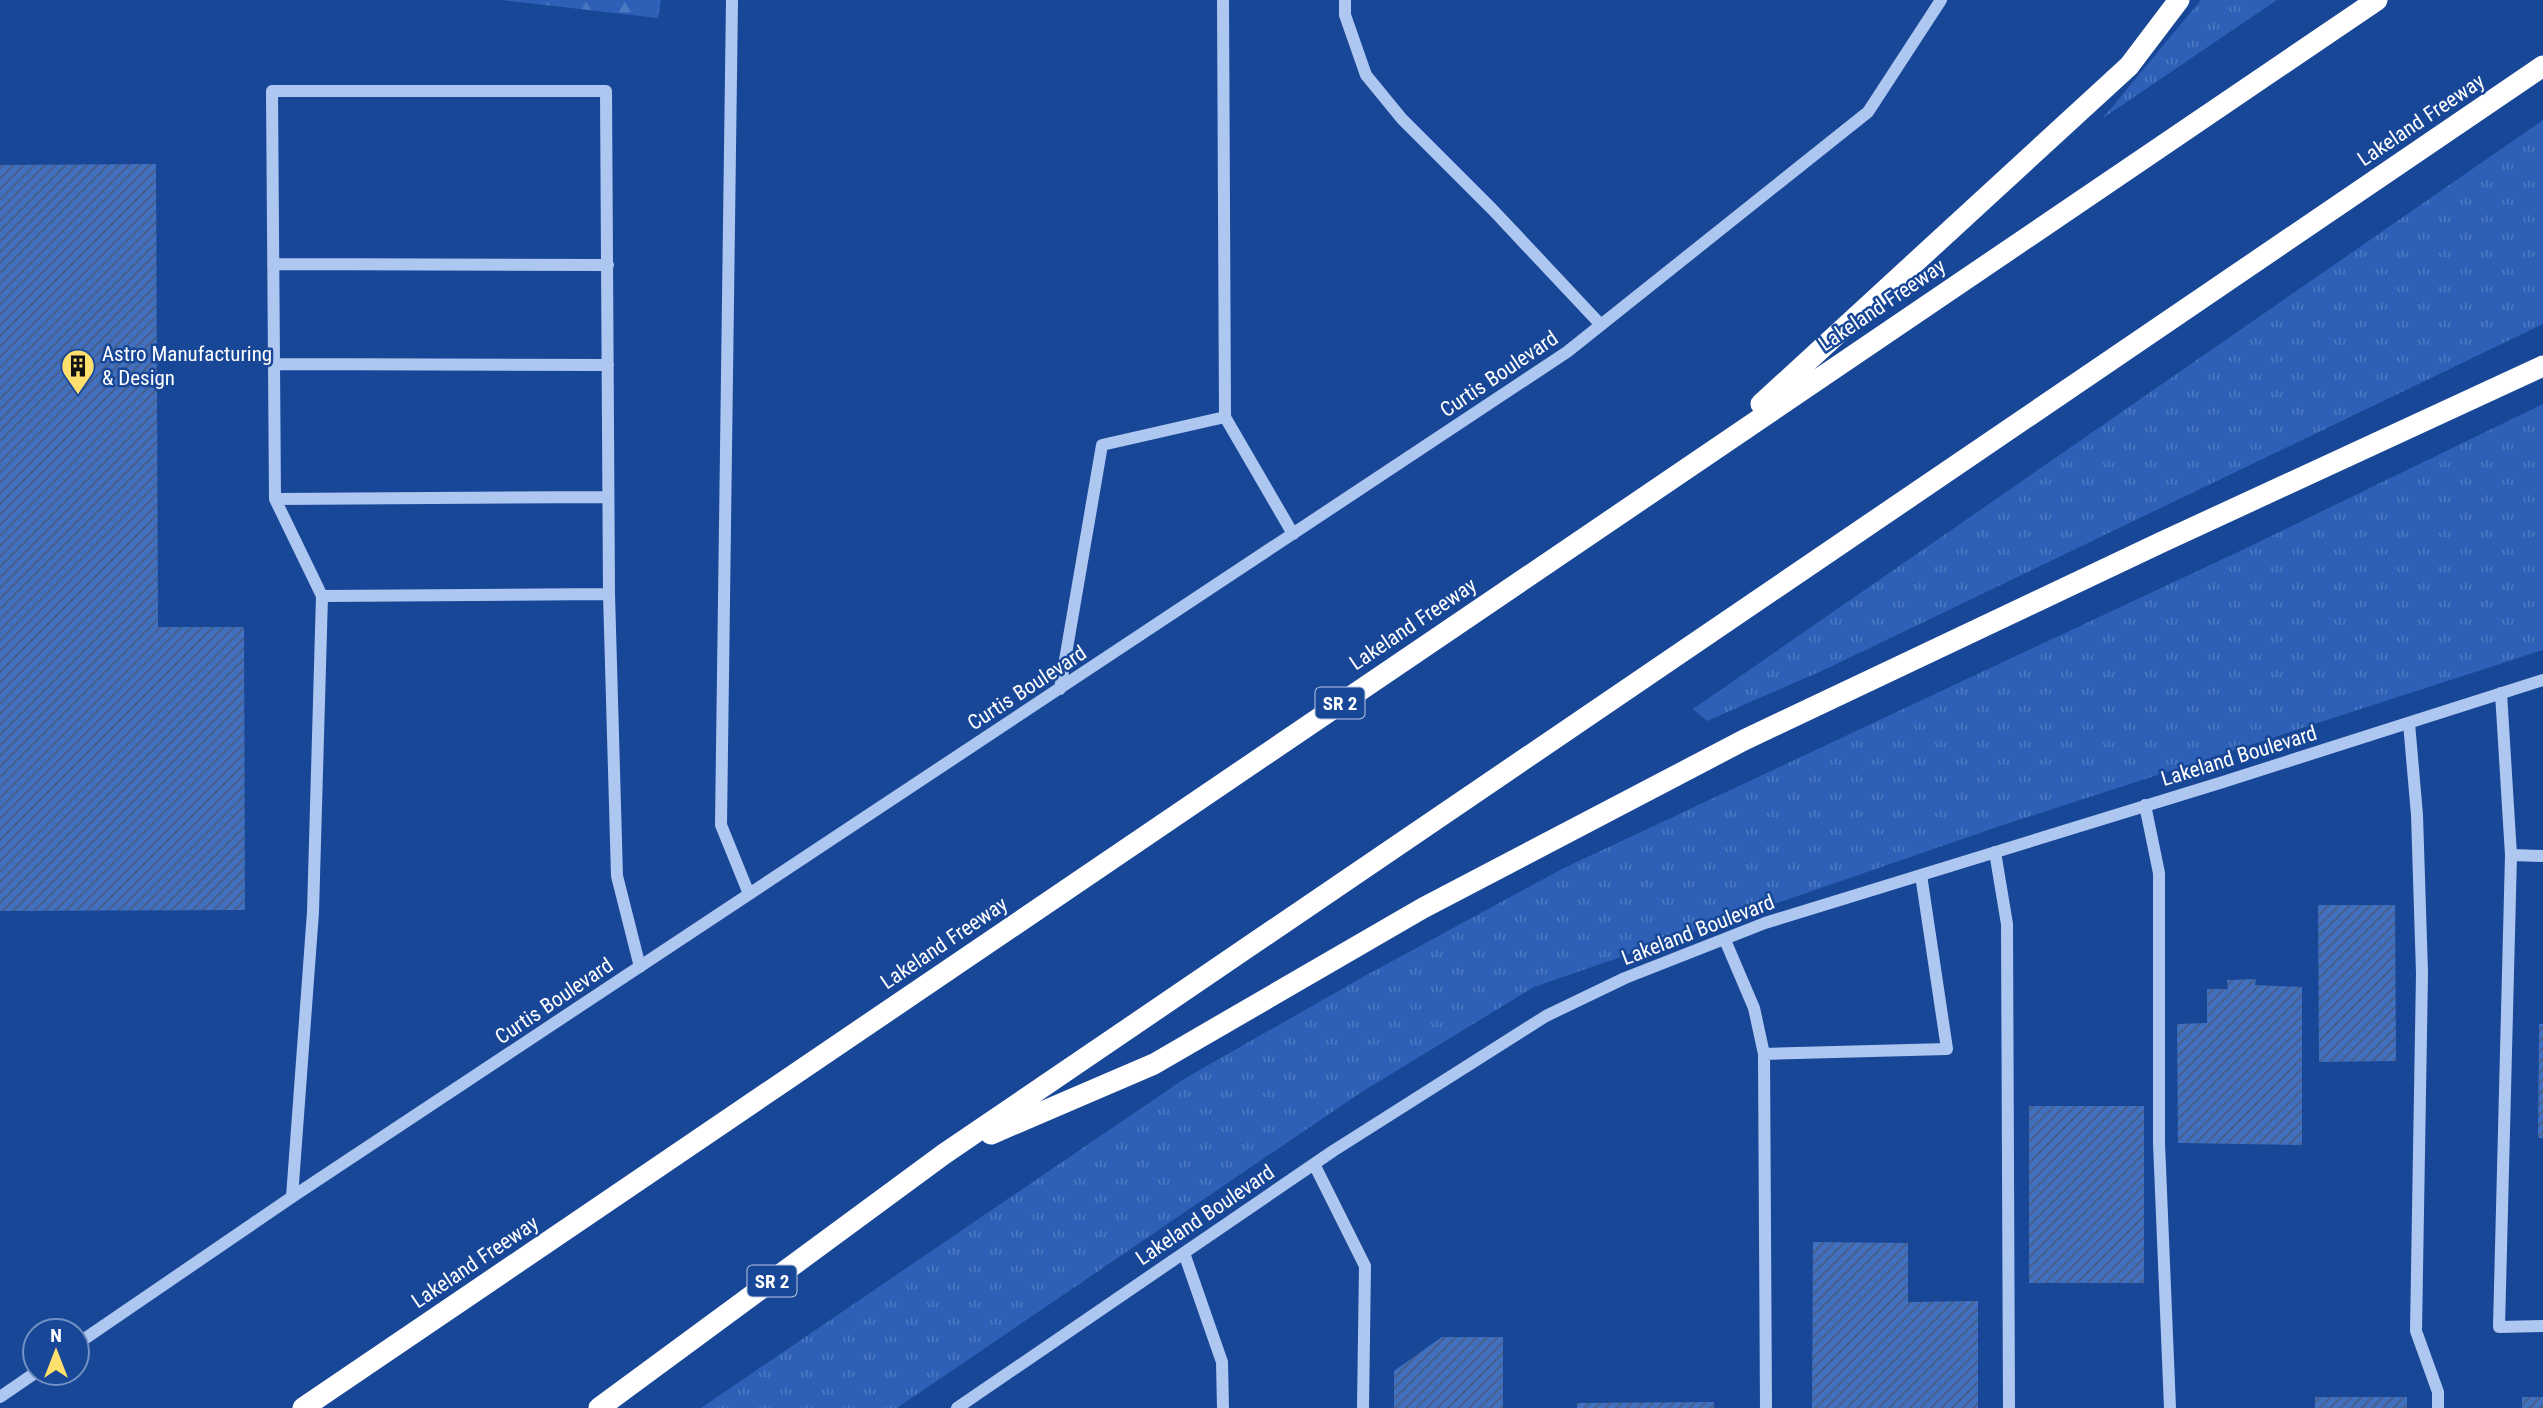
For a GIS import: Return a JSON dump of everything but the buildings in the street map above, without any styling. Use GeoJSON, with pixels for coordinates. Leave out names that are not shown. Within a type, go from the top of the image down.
{"type":"FeatureCollection","features":[{"type":"Feature","properties":{"kind":"highway"},"geometry":{"type":"LineString","coordinates":[[1708,453],[2129,66],[2179,0]]}},
{"type":"Feature","properties":{"kind":"highway","name":"Lakeland Freeway"},"geometry":{"type":"LineString","coordinates":[[303,1408],[2377,0]]}},
{"type":"Feature","properties":{"kind":"highway","name":"Lakeland Freeway"},"geometry":{"type":"LineString","coordinates":[[599,1408],[944,1154],[2543,66]]}},
{"type":"Feature","properties":{"kind":"highway"},"geometry":{"type":"LineString","coordinates":[[944,1154],[1154,1064],[1423,908],[1744,740],[2162,542],[2543,366]]}},
{"type":"Feature","properties":{"kind":"street"},"geometry":{"type":"LineString","coordinates":[[732,0],[721,825],[749,894]]}},
{"type":"Feature","properties":{"kind":"street"},"geometry":{"type":"LineString","coordinates":[[1223,0],[1225,417],[1293,534]]}},
{"type":"Feature","properties":{"kind":"street"},"geometry":{"type":"LineString","coordinates":[[1345,0],[1345,15],[1366,75],[1402,119],[1493,210],[1601,325]]}},
{"type":"Feature","properties":{"kind":"street","name":"Curtis Boulevard"},"geometry":{"type":"LineString","coordinates":[[91,1334],[292,1197],[1567,352],[1868,112],[1941,0]]}},
{"type":"Feature","properties":{"kind":"street"},"geometry":{"type":"LineString","coordinates":[[292,1197],[313,912],[322,596],[275,499],[272,91],[606,91],[609,594],[617,876],[640,967]]}},
{"type":"Feature","properties":{"kind":"street"},"geometry":{"type":"LineString","coordinates":[[273,264],[608,265]]}},
{"type":"Feature","properties":{"kind":"street"},"geometry":{"type":"LineString","coordinates":[[274,364],[608,365]]}},
{"type":"Feature","properties":{"kind":"street"},"geometry":{"type":"LineString","coordinates":[[1059,689],[1102,445],[1225,417]]}},
{"type":"Feature","properties":{"kind":"street"},"geometry":{"type":"LineString","coordinates":[[275,499],[608,497]]}},
{"type":"Feature","properties":{"kind":"street"},"geometry":{"type":"LineString","coordinates":[[322,596],[609,594]]}},
{"type":"Feature","properties":{"kind":"street","name":"Lakeland Boulevard"},"geometry":{"type":"LineString","coordinates":[[957,1408],[1314,1164],[1546,1016],[1625,978],[1765,923],[2543,680]]}},
{"type":"Feature","properties":{"kind":"street"},"geometry":{"type":"LineString","coordinates":[[2501,693],[2511,855],[2499,1327],[2543,1326]]}},
{"type":"Feature","properties":{"kind":"street"},"geometry":{"type":"LineString","coordinates":[[2409,723],[2417,815],[2422,973],[2416,1331],[2438,1392],[2438,1408]]}},
{"type":"Feature","properties":{"kind":"street"},"geometry":{"type":"LineString","coordinates":[[2145,805],[2159,873],[2159,1143],[2170,1408]]}},
{"type":"Feature","properties":{"kind":"street"},"geometry":{"type":"LineString","coordinates":[[1995,852],[2007,924],[2009,1408]]}},
{"type":"Feature","properties":{"kind":"street"},"geometry":{"type":"LineString","coordinates":[[2511,855],[2543,856]]}},
{"type":"Feature","properties":{"kind":"street"},"geometry":{"type":"LineString","coordinates":[[1764,1054],[1947,1049],[1921,875]]}},
{"type":"Feature","properties":{"kind":"street"},"geometry":{"type":"LineString","coordinates":[[1725,940],[1754,1008],[1764,1054],[1766,1408]]}},
{"type":"Feature","properties":{"kind":"street"},"geometry":{"type":"LineString","coordinates":[[1314,1164],[1366,1266],[1363,1408]]}},
{"type":"Feature","properties":{"kind":"street"},"geometry":{"type":"LineString","coordinates":[[1184,1253],[1222,1362],[1223,1408]]}},
{"type":"Feature","properties":{"kind":"street"},"geometry":{"type":"LineString","coordinates":[[0,1397],[21,1383]]}},
{"type":"Feature","properties":{"kind":"green space"},"geometry":{"type":"Polygon","coordinates":[[[501,0],[661,0],[658,18],[501,0]]]}},
{"type":"Feature","properties":{"kind":"green space"},"geometry":{"type":"Polygon","coordinates":[[[2201,0],[2277,0],[2103,118],[2201,0]]]}},
{"type":"Feature","properties":{"kind":"green space"},"geometry":{"type":"Polygon","coordinates":[[[2543,120],[2543,324],[1826,669],[1707,721],[1693,709],[2543,120]]]}},
{"type":"Feature","properties":{"kind":"green space"},"geometry":{"type":"Polygon","coordinates":[[[2543,404],[2543,650],[2000,826],[1534,987],[1360,1093],[897,1408],[701,1408],[1184,1079],[1363,977],[1562,869],[2240,551],[2543,404]]]}},
{"type":"Feature","properties":{"kind":"place","name":"Astro Manufacturing & Design"},"geometry":{"type":"Point","coordinates":[78,396]}}]}
